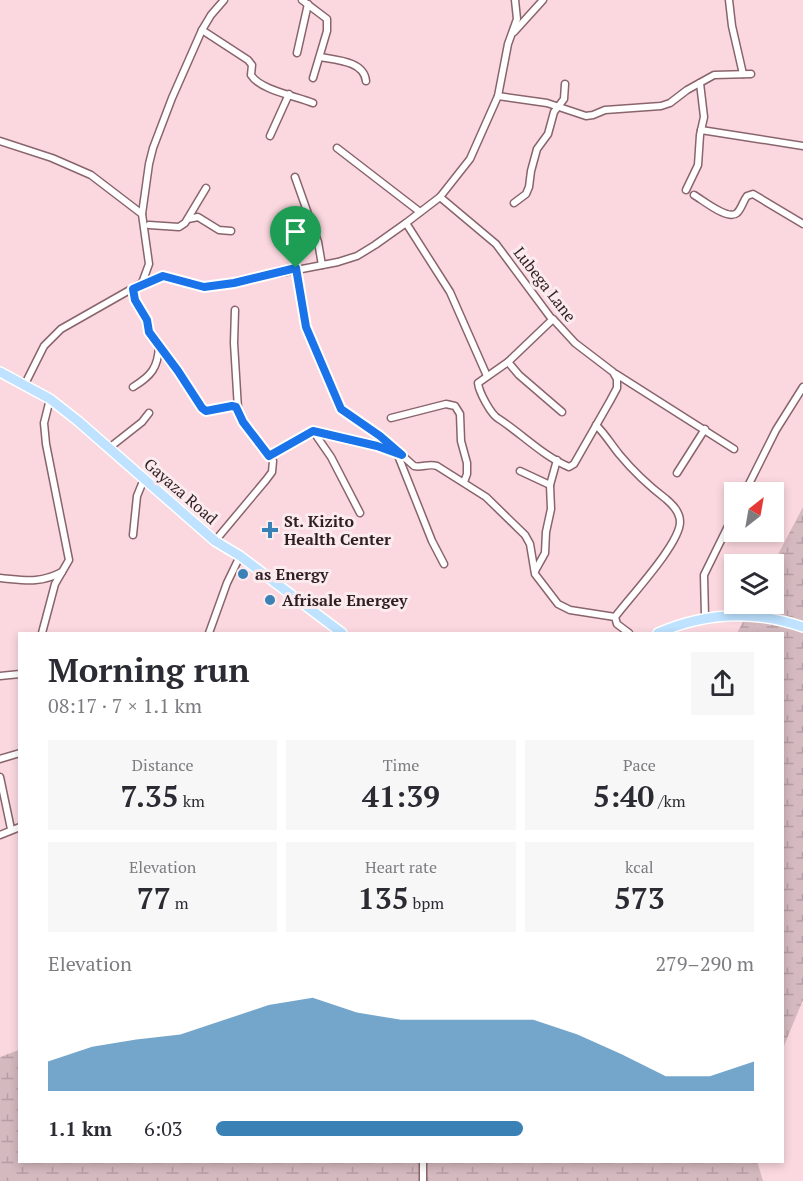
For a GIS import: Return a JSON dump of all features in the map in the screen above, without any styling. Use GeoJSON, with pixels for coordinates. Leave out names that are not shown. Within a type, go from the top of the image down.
{"type":"FeatureCollection","features":[{"type":"Feature","properties":{"kind":"main road","name":"Gayaza Road"},"geometry":{"type":"LineString","coordinates":[[0,372],[50,399],[215,541],[240,556],[341,632]]}},
{"type":"Feature","properties":{"kind":"main road"},"geometry":{"type":"LineString","coordinates":[[661,632],[705,617],[731,615],[764,616],[802,626]]}},
{"type":"Feature","properties":{"kind":"street"},"geometry":{"type":"LineString","coordinates":[[142,283],[149,260],[142,214],[153,148],[202,30],[224,0]]}},
{"type":"Feature","properties":{"kind":"street"},"geometry":{"type":"LineString","coordinates":[[25,384],[44,346],[63,328],[142,283],[163,276],[196,286],[209,286],[338,262],[357,256],[387,238],[440,197],[476,149],[498,96],[506,52],[517,19],[515,0]]}},
{"type":"Feature","properties":{"kind":"street"},"geometry":{"type":"LineString","coordinates":[[514,33],[543,0]]}},
{"type":"Feature","properties":{"kind":"street"},"geometry":{"type":"LineString","coordinates":[[729,0],[732,26],[743,74]]}},
{"type":"Feature","properties":{"kind":"street"},"geometry":{"type":"LineString","coordinates":[[297,53],[305,2],[327,19],[320,57],[313,78]]}},
{"type":"Feature","properties":{"kind":"street"},"geometry":{"type":"LineString","coordinates":[[202,30],[248,60],[252,65],[251,75],[255,80],[313,103]]}},
{"type":"Feature","properties":{"kind":"street"},"geometry":{"type":"LineString","coordinates":[[320,57],[358,66],[366,74],[366,81]]}},
{"type":"Feature","properties":{"kind":"street"},"geometry":{"type":"LineString","coordinates":[[498,96],[546,103],[586,116],[605,110],[661,106],[670,103],[714,75],[751,74]]}},
{"type":"Feature","properties":{"kind":"street"},"geometry":{"type":"LineString","coordinates":[[686,190],[698,165],[704,117],[700,83]]}},
{"type":"Feature","properties":{"kind":"street"},"geometry":{"type":"LineString","coordinates":[[514,203],[526,194],[529,187],[537,149],[548,134],[554,112],[559,108],[565,95],[565,84]]}},
{"type":"Feature","properties":{"kind":"street"},"geometry":{"type":"LineString","coordinates":[[270,136],[289,94]]}},
{"type":"Feature","properties":{"kind":"street"},"geometry":{"type":"LineString","coordinates":[[701,129],[803,146]]}},
{"type":"Feature","properties":{"kind":"street"},"geometry":{"type":"LineString","coordinates":[[0,141],[52,158],[91,175],[142,214]]}},
{"type":"Feature","properties":{"kind":"street"},"geometry":{"type":"LineString","coordinates":[[338,148],[420,212]]}},
{"type":"Feature","properties":{"kind":"street"},"geometry":{"type":"LineString","coordinates":[[295,177],[318,242],[322,265]]}},
{"type":"Feature","properties":{"kind":"street"},"geometry":{"type":"LineString","coordinates":[[149,225],[179,227],[188,219],[206,188]]}},
{"type":"Feature","properties":{"kind":"street"},"geometry":{"type":"LineString","coordinates":[[694,195],[726,215],[732,215],[751,194],[803,224]]}},
{"type":"Feature","properties":{"kind":"street","name":"Lubega Lane"},"geometry":{"type":"LineString","coordinates":[[440,197],[496,244],[545,311],[575,343],[613,372],[734,448]]}},
{"type":"Feature","properties":{"kind":"street"},"geometry":{"type":"LineString","coordinates":[[188,219],[198,217],[219,230],[231,231]]}},
{"type":"Feature","properties":{"kind":"street"},"geometry":{"type":"LineString","coordinates":[[406,223],[450,292],[487,376]]}},
{"type":"Feature","properties":{"kind":"street"},"geometry":{"type":"LineString","coordinates":[[296,268],[306,327],[341,409],[380,436],[414,466],[428,464],[437,466],[486,497],[525,535],[530,544],[535,571],[563,608],[615,617]]}},
{"type":"Feature","properties":{"kind":"street"},"geometry":{"type":"LineString","coordinates":[[133,289],[135,300],[147,320],[149,332],[202,408],[206,411],[232,406],[238,409]]}},
{"type":"Feature","properties":{"kind":"street"},"geometry":{"type":"LineString","coordinates":[[215,541],[272,472],[274,465],[243,422],[238,409],[234,343],[235,310]]}},
{"type":"Feature","properties":{"kind":"street"},"geometry":{"type":"LineString","coordinates":[[554,319],[508,362],[478,383],[478,388],[498,419],[557,460],[572,466],[617,387],[617,379],[613,372]]}},
{"type":"Feature","properties":{"kind":"street"},"geometry":{"type":"LineString","coordinates":[[133,387],[150,374],[156,366],[159,346]]}},
{"type":"Feature","properties":{"kind":"street"},"geometry":{"type":"LineString","coordinates":[[508,362],[519,375],[562,412]]}},
{"type":"Feature","properties":{"kind":"street"},"geometry":{"type":"LineString","coordinates":[[751,482],[776,430],[803,387]]}},
{"type":"Feature","properties":{"kind":"street"},"geometry":{"type":"LineString","coordinates":[[42,632],[55,584],[69,560],[46,444],[44,423],[50,399]]}},
{"type":"Feature","properties":{"kind":"street"},"geometry":{"type":"LineString","coordinates":[[391,418],[446,404],[455,406],[460,414],[461,441],[467,463],[464,482]]}},
{"type":"Feature","properties":{"kind":"street"},"geometry":{"type":"LineString","coordinates":[[109,448],[137,426],[149,413]]}},
{"type":"Feature","properties":{"kind":"street"},"geometry":{"type":"LineString","coordinates":[[596,425],[651,489],[672,505],[679,514],[680,520],[679,529],[657,565],[615,617]]}},
{"type":"Feature","properties":{"kind":"street"},"geometry":{"type":"LineString","coordinates":[[677,473],[705,429]]}},
{"type":"Feature","properties":{"kind":"street"},"geometry":{"type":"LineString","coordinates":[[313,431],[332,457],[360,513]]}},
{"type":"Feature","properties":{"kind":"street"},"geometry":{"type":"LineString","coordinates":[[269,456],[313,431],[377,446],[399,454],[432,541],[444,564]]}},
{"type":"Feature","properties":{"kind":"street"},"geometry":{"type":"LineString","coordinates":[[535,571],[545,553],[547,544],[546,532],[551,509],[550,485],[557,460]]}},
{"type":"Feature","properties":{"kind":"street"},"geometry":{"type":"LineString","coordinates":[[520,471],[550,485]]}},
{"type":"Feature","properties":{"kind":"street"},"geometry":{"type":"LineString","coordinates":[[133,535],[136,496],[144,479]]}},
{"type":"Feature","properties":{"kind":"street"},"geometry":{"type":"LineString","coordinates":[[705,617],[704,575],[724,534]]}},
{"type":"Feature","properties":{"kind":"street"},"geometry":{"type":"LineString","coordinates":[[209,632],[227,583],[240,556]]}},
{"type":"Feature","properties":{"kind":"street"},"geometry":{"type":"LineString","coordinates":[[0,578],[26,582],[51,578],[62,572]]}},
{"type":"Feature","properties":{"kind":"street"},"geometry":{"type":"LineString","coordinates":[[615,617],[617,624],[628,632]]}},
{"type":"Feature","properties":{"kind":"street"},"geometry":{"type":"LineString","coordinates":[[0,676],[18,675]]}},
{"type":"Feature","properties":{"kind":"street"},"geometry":{"type":"LineString","coordinates":[[0,759],[18,754]]}},
{"type":"Feature","properties":{"kind":"street"},"geometry":{"type":"LineString","coordinates":[[0,777],[11,829]]}},
{"type":"Feature","properties":{"kind":"street"},"geometry":{"type":"LineString","coordinates":[[0,835],[18,827]]}},
{"type":"Feature","properties":{"kind":"street"},"geometry":{"type":"LineString","coordinates":[[423,1163],[423,1181]]}},
{"type":"Feature","properties":{"kind":"green space"},"geometry":{"type":"Polygon","coordinates":[[[803,507],[803,1000],[784,1046],[784,632],[738,632],[747,614],[784,614],[784,554],[778,554],[803,507]]]}},
{"type":"Feature","properties":{"kind":"green space"},"geometry":{"type":"Polygon","coordinates":[[[18,1050],[18,1163],[758,1163],[763,1181],[0,1181],[0,1057],[18,1050]]]}},
{"type":"Feature","properties":{"kind":"place","name":"St. Kizito Health Center"},"geometry":{"type":"Point","coordinates":[270,530]}},
{"type":"Feature","properties":{"kind":"place","name":"as Energy"},"geometry":{"type":"Point","coordinates":[243,574]}},
{"type":"Feature","properties":{"kind":"place","name":"Afrisale Energey"},"geometry":{"type":"Point","coordinates":[270,600]}},
{"type":"Feature","properties":{"kind":"route"},"geometry":{"type":"LineString","coordinates":[[296,268],[311,343],[327,373],[341,409],[380,436],[402,455],[377,446],[313,431],[288,443],[269,456],[243,422],[236,407],[206,411],[202,408],[149,332],[147,320],[135,300],[133,289],[142,283],[163,276],[204,287],[234,283],[296,268]]}}]}
